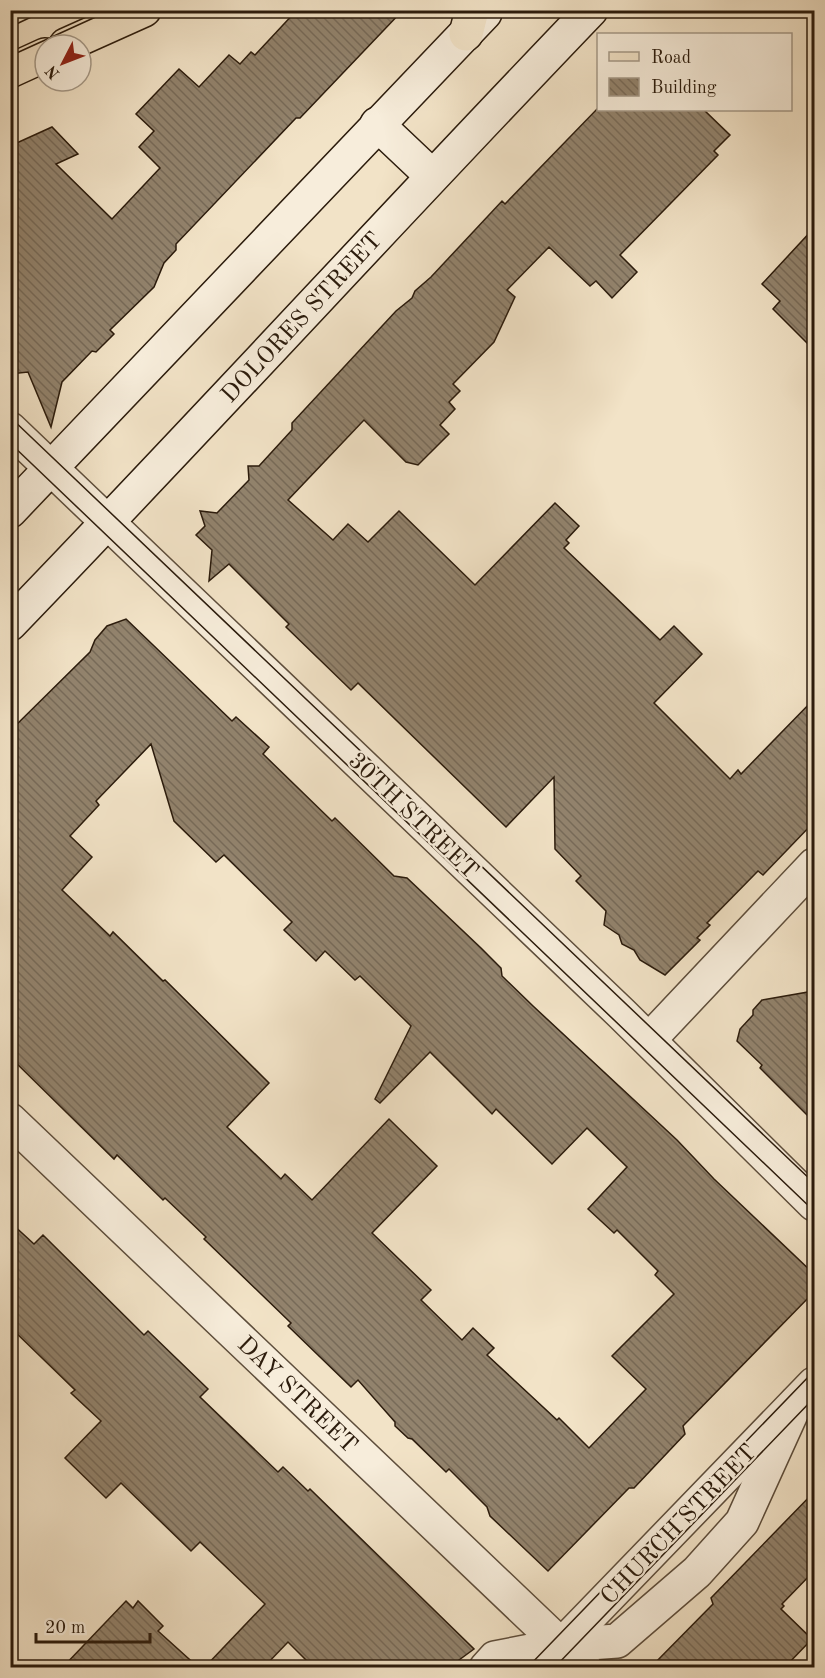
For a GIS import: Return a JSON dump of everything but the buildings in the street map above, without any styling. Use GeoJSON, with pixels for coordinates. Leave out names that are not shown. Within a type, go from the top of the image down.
{"type":"FeatureCollection","features":[{"type":"Feature","properties":{"kind":"main road"},"geometry":{"type":"LineString","coordinates":[[93,33],[144,10]]}},
{"type":"Feature","properties":{"kind":"main road"},"geometry":{"type":"LineString","coordinates":[[10,71],[33,60]]}},
{"type":"Feature","properties":{"kind":"street","name":"DOLORES STREET"},"geometry":{"type":"LineString","coordinates":[[10,624],[591,10]]}},
{"type":"Feature","properties":{"kind":"street"},"geometry":{"type":"LineString","coordinates":[[10,511],[475,18]]}},
{"type":"Feature","properties":{"kind":"street"},"geometry":{"type":"LineString","coordinates":[[377,124],[432,176]]}},
{"type":"Feature","properties":{"kind":"street","name":"30TH STREET"},"geometry":{"type":"LineString","coordinates":[[10,429],[649,1040],[814,1204]]}},
{"type":"Feature","properties":{"kind":"street"},"geometry":{"type":"LineString","coordinates":[[649,1040],[814,865]]}},
{"type":"Feature","properties":{"kind":"street","name":"DAY STREET"},"geometry":{"type":"LineString","coordinates":[[10,1120],[550,1656],[585,1668]]}},
{"type":"Feature","properties":{"kind":"street","name":"CHURCH STREET"},"geometry":{"type":"LineString","coordinates":[[550,1656],[805,1394]]}},
{"type":"Feature","properties":{"kind":"street","name":"CHURCH STREET"},"geometry":{"type":"LineString","coordinates":[[486,1668],[495,1658],[550,1656],[617,1641],[697,1572],[742,1522],[805,1394]]}},
{"type":"Feature","properties":{"kind":"tram line"},"geometry":{"type":"LineString","coordinates":[[10,27],[46,10]]}},
{"type":"Feature","properties":{"kind":"tram line"},"geometry":{"type":"LineString","coordinates":[[10,56],[111,10]]}},
{"type":"Feature","properties":{"kind":"tram line"},"geometry":{"type":"LineString","coordinates":[[10,417],[814,1183]]}},
{"type":"Feature","properties":{"kind":"tram line"},"geometry":{"type":"LineString","coordinates":[[10,443],[814,1211]]}},
{"type":"Feature","properties":{"kind":"tram line"},"geometry":{"type":"LineString","coordinates":[[527,1668],[814,1371]]}},
{"type":"Feature","properties":{"kind":"tram line"},"geometry":{"type":"LineString","coordinates":[[554,1668],[814,1398]]}}]}
